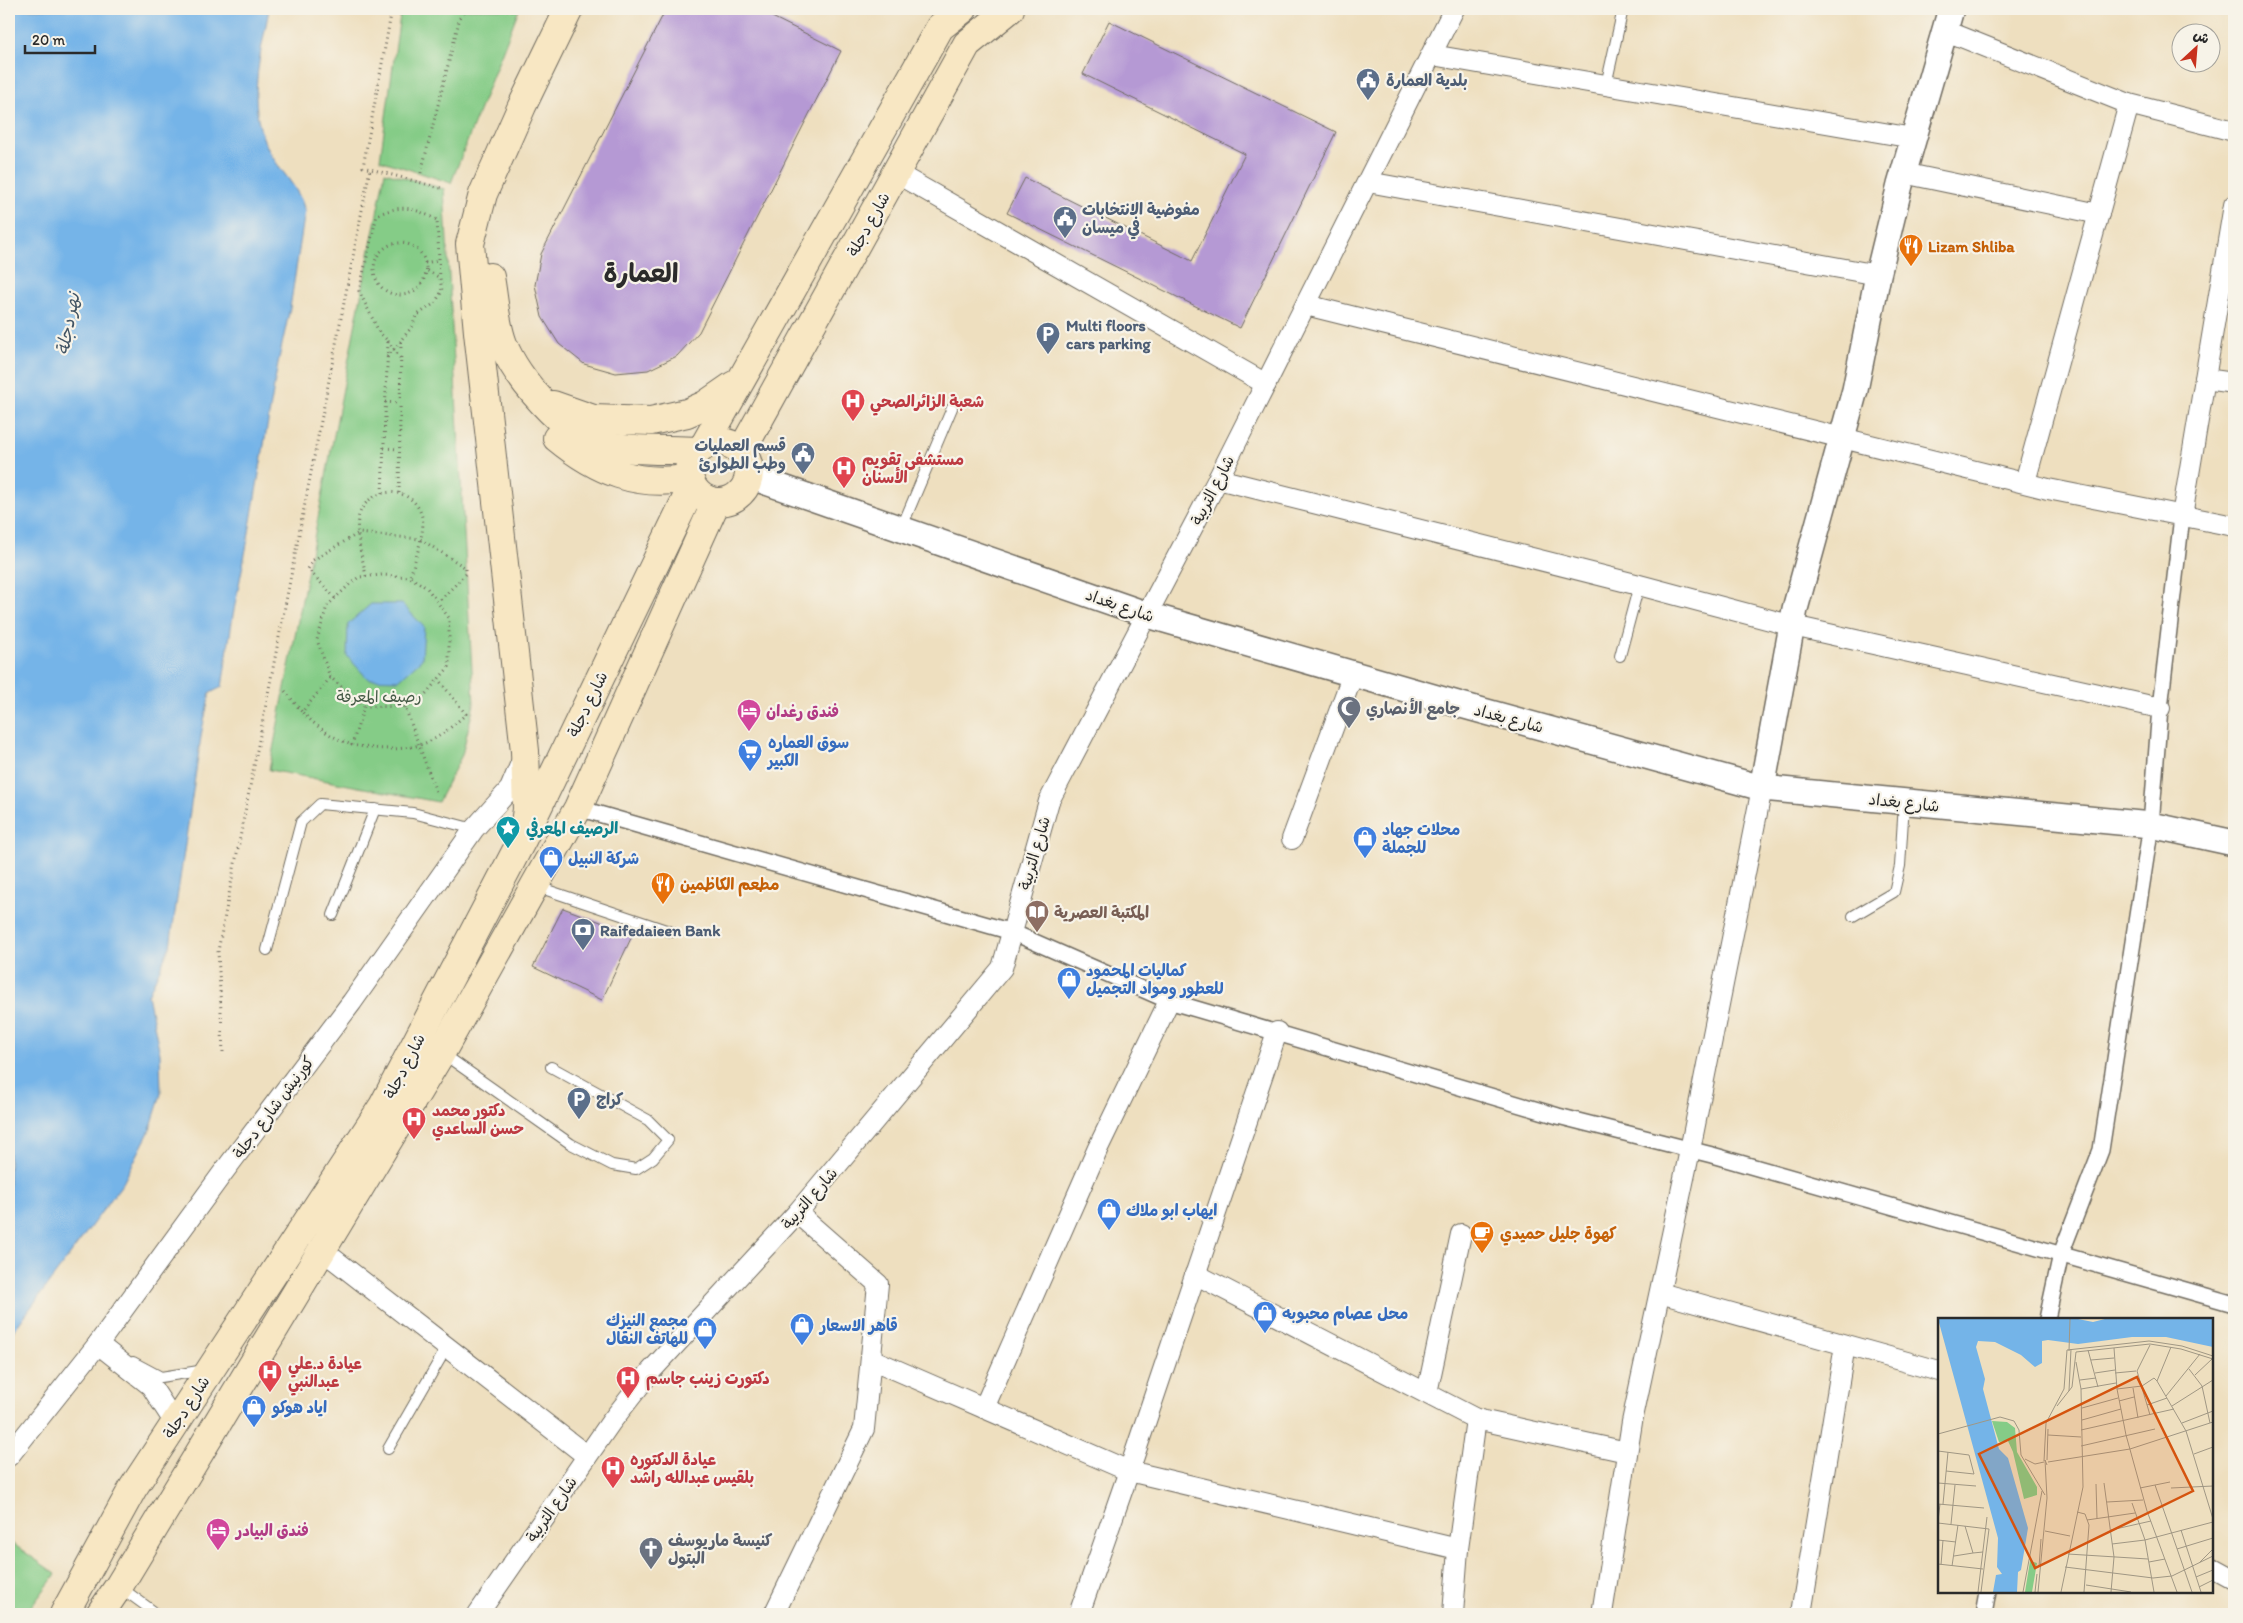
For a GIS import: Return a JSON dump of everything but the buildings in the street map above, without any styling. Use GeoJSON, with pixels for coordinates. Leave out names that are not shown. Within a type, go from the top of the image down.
{"type":"FeatureCollection","features":[{"type":"Feature","properties":{"kind":"main road"},"geometry":{"type":"LineString","coordinates":[[569,9],[522,106],[484,194],[470,244],[488,331],[500,377],[544,428],[570,449],[590,461],[633,479],[691,483]]}},
{"type":"Feature","properties":{"kind":"main road"},"geometry":{"type":"LineString","coordinates":[[523,838],[528,809],[525,752],[488,331],[486,251],[501,198],[539,100],[586,9]]}},
{"type":"Feature","properties":{"kind":"main road"},"geometry":{"type":"LineString","coordinates":[[488,331],[503,344],[514,365],[544,402],[560,420],[578,434],[598,443],[620,447],[700,448],[724,442],[745,464],[747,485],[734,499],[725,502],[706,500],[691,483],[689,468],[700,448],[739,381],[940,27],[963,9]]}},
{"type":"Feature","properties":{"kind":"main road","name":"شارع دجلة"},"geometry":{"type":"LineString","coordinates":[[745,464],[896,173],[968,44],[1010,9]]}},
{"type":"Feature","properties":{"kind":"main road"},"geometry":{"type":"LineString","coordinates":[[544,402],[593,419],[634,422],[651,421],[687,413],[706,405],[739,381]]}},
{"type":"Feature","properties":{"kind":"main road","name":"شارع دجلة"},"geometry":{"type":"LineString","coordinates":[[64,1614],[133,1488],[383,1106],[523,838],[691,483]]}},
{"type":"Feature","properties":{"kind":"main road","name":"شارع دجلة"},"geometry":{"type":"LineString","coordinates":[[100,1614],[119,1586],[441,1053],[578,808],[716,502]]}},
{"type":"Feature","properties":{"kind":"street","name":"شارع التربية"},"geometry":{"type":"LineString","coordinates":[[478,1614],[610,1422],[651,1371],[797,1213],[1002,968],[1049,801],[1148,615],[1454,9]]}},
{"type":"Feature","properties":{"kind":"street"},"geometry":{"type":"LineString","coordinates":[[1602,1614],[1628,1452],[1690,1150],[1796,609],[1855,390],[1878,276],[1903,173],[1948,19],[2129,104],[2234,131]]}},
{"type":"Feature","properties":{"kind":"street"},"geometry":{"type":"LineString","coordinates":[[1432,55],[1913,138]]}},
{"type":"Feature","properties":{"kind":"street"},"geometry":{"type":"LineString","coordinates":[[2025,482],[2129,104]]}},
{"type":"Feature","properties":{"kind":"street"},"geometry":{"type":"LineString","coordinates":[[896,173],[1266,384]]}},
{"type":"Feature","properties":{"kind":"street"},"geometry":{"type":"LineString","coordinates":[[1903,173],[2099,214]]}},
{"type":"Feature","properties":{"kind":"street"},"geometry":{"type":"LineString","coordinates":[[1368,182],[1878,276]]}},
{"type":"Feature","properties":{"kind":"street"},"geometry":{"type":"LineString","coordinates":[[2047,1318],[2061,1254],[2101,1150],[2151,825],[2160,708],[2182,516],[2234,206]]}},
{"type":"Feature","properties":{"kind":"street"},"geometry":{"type":"LineString","coordinates":[[1306,305],[2025,482],[2234,526]]}},
{"type":"Feature","properties":{"kind":"street"},"geometry":{"type":"LineString","coordinates":[[2205,379],[2234,382]]}},
{"type":"Feature","properties":{"kind":"street","name":"شارع بغداد"},"geometry":{"type":"LineString","coordinates":[[745,464],[901,528],[1148,615],[1762,788],[2151,825],[2234,843]]}},
{"type":"Feature","properties":{"kind":"street"},"geometry":{"type":"LineString","coordinates":[[1218,478],[1793,626],[2160,708]]}},
{"type":"Feature","properties":{"kind":"street"},"geometry":{"type":"LineString","coordinates":[[1292,839],[1353,674]]}},
{"type":"Feature","properties":{"kind":"street","name":"كورنيش شارع دجلة"},"geometry":{"type":"LineString","coordinates":[[9,1456],[98,1344],[222,1174],[352,1002],[474,830],[510,789],[525,752]]}},
{"type":"Feature","properties":{"kind":"street"},"geometry":{"type":"LineString","coordinates":[[578,808],[1012,932],[1170,1001],[1558,1116],[1690,1150],[2234,1304]]}},
{"type":"Feature","properties":{"kind":"street"},"geometry":{"type":"LineString","coordinates":[[984,1408],[1098,1148],[1170,1001]]}},
{"type":"Feature","properties":{"kind":"street"},"geometry":{"type":"LineString","coordinates":[[1084,1613],[1129,1471],[1276,1032]]}},
{"type":"Feature","properties":{"kind":"street"},"geometry":{"type":"LineString","coordinates":[[774,1614],[864,1429],[878,1284],[797,1213]]}},
{"type":"Feature","properties":{"kind":"street"},"geometry":{"type":"LineString","coordinates":[[1427,1393],[1461,1234]]}},
{"type":"Feature","properties":{"kind":"street"},"geometry":{"type":"LineString","coordinates":[[322,1250],[587,1456]]}},
{"type":"Feature","properties":{"kind":"street"},"geometry":{"type":"LineString","coordinates":[[1195,1274],[1476,1419],[1628,1452]]}},
{"type":"Feature","properties":{"kind":"street"},"geometry":{"type":"LineString","coordinates":[[1660,1293],[1938,1371]]}},
{"type":"Feature","properties":{"kind":"street"},"geometry":{"type":"LineString","coordinates":[[98,1344],[151,1386],[175,1424]]}},
{"type":"Feature","properties":{"kind":"street"},"geometry":{"type":"LineString","coordinates":[[1801,1614],[1845,1345]]}},
{"type":"Feature","properties":{"kind":"street"},"geometry":{"type":"LineString","coordinates":[[870,1359],[1129,1471],[1458,1549]]}},
{"type":"Feature","properties":{"kind":"street"},"geometry":{"type":"LineString","coordinates":[[1454,1614],[1458,1549],[1476,1419]]}},
{"type":"Feature","properties":{"kind":"street"},"geometry":{"type":"LineString","coordinates":[[2213,1569],[2234,1580]]}},
{"type":"Feature","properties":{"kind":"street"},"geometry":{"type":"LineString","coordinates":[[1984,1614],[1988,1593]]}},
{"type":"Feature","properties":{"kind":"lane"},"geometry":{"type":"LineString","coordinates":[[1606,85],[1623,9]]}},
{"type":"Feature","properties":{"kind":"lane"},"geometry":{"type":"LineString","coordinates":[[901,528],[952,408]]}},
{"type":"Feature","properties":{"kind":"lane"},"geometry":{"type":"LineString","coordinates":[[1620,656],[1639,585]]}},
{"type":"Feature","properties":{"kind":"lane"},"geometry":{"type":"LineString","coordinates":[[1853,916],[1894,892],[1900,866],[1904,802]]}},
{"type":"Feature","properties":{"kind":"lane"},"geometry":{"type":"LineString","coordinates":[[267,950],[301,822],[320,804],[413,814],[474,830]]}},
{"type":"Feature","properties":{"kind":"lane"},"geometry":{"type":"LineString","coordinates":[[333,915],[375,809]]}},
{"type":"Feature","properties":{"kind":"lane"},"geometry":{"type":"LineString","coordinates":[[534,886],[672,932]]}},
{"type":"Feature","properties":{"kind":"lane"},"geometry":{"type":"LineString","coordinates":[[441,1053],[571,1144],[612,1165],[636,1169],[653,1158],[668,1140],[648,1120],[551,1067]]}},
{"type":"Feature","properties":{"kind":"lane"},"geometry":{"type":"LineString","coordinates":[[98,1344],[161,1377],[210,1370]]}},
{"type":"Feature","properties":{"kind":"lane"},"geometry":{"type":"LineString","coordinates":[[388,1449],[447,1347]]}},
{"type":"Feature","properties":{"kind":"lane"},"geometry":{"type":"LineString","coordinates":[[119,1586],[157,1614]]}},
{"type":"Feature","properties":{"kind":"path"},"geometry":{"type":"LineString","coordinates":[[392,9],[363,167],[444,189]]}},
{"type":"Feature","properties":{"kind":"path"},"geometry":{"type":"LineString","coordinates":[[455,9],[466,13],[473,9]]}},
{"type":"Feature","properties":{"kind":"path"},"geometry":{"type":"LineString","coordinates":[[502,9],[518,12]]}},
{"type":"Feature","properties":{"kind":"path"},"geometry":{"type":"LineString","coordinates":[[421,173],[460,17]]}},
{"type":"Feature","properties":{"kind":"path"},"geometry":{"type":"LineString","coordinates":[[223,1052],[218,951],[370,169]]}},
{"type":"Feature","properties":{"kind":"path"},"geometry":{"type":"LineString","coordinates":[[387,357],[394,349],[412,327],[416,316],[434,303],[442,291],[437,220],[405,208],[397,207],[377,215],[359,291],[379,332],[388,341],[394,349],[401,358]]}},
{"type":"Feature","properties":{"kind":"path"},"geometry":{"type":"LineString","coordinates":[[365,264],[375,262],[384,249],[399,243],[416,249],[425,263],[425,278],[416,290],[409,294],[394,295],[380,287],[376,281],[375,262],[367,252]]}},
{"type":"Feature","properties":{"kind":"path"},"geometry":{"type":"LineString","coordinates":[[425,263],[439,260]]}},
{"type":"Feature","properties":{"kind":"path"},"geometry":{"type":"LineString","coordinates":[[426,270],[440,278]]}},
{"type":"Feature","properties":{"kind":"path"},"geometry":{"type":"LineString","coordinates":[[399,493],[401,340]]}},
{"type":"Feature","properties":{"kind":"path"},"geometry":{"type":"LineString","coordinates":[[382,493],[388,341]]}},
{"type":"Feature","properties":{"kind":"path"},"geometry":{"type":"LineString","coordinates":[[385,402],[400,403]]}},
{"type":"Feature","properties":{"kind":"path"},"geometry":{"type":"LineString","coordinates":[[384,448],[399,449]]}},
{"type":"Feature","properties":{"kind":"path"},"geometry":{"type":"LineString","coordinates":[[366,576],[357,524],[364,506],[385,491],[399,493],[408,498],[419,510],[423,518],[420,539],[410,577]]}},
{"type":"Feature","properties":{"kind":"path"},"geometry":{"type":"LineString","coordinates":[[335,598],[308,569],[313,560],[359,533],[420,539],[466,568],[466,574],[439,602]]}},
{"type":"Feature","properties":{"kind":"path"},"geometry":{"type":"LineString","coordinates":[[366,576],[410,577],[427,588],[449,618],[449,667],[422,698],[405,707],[364,706],[330,677],[317,640],[327,606],[359,577],[366,576]]}},
{"type":"Feature","properties":{"kind":"path"},"geometry":{"type":"LineString","coordinates":[[302,712],[330,677]]}},
{"type":"Feature","properties":{"kind":"path"},"geometry":{"type":"LineString","coordinates":[[285,691],[302,712],[325,733],[352,745],[377,750],[419,745],[439,736],[466,714],[438,679]]}},
{"type":"Feature","properties":{"kind":"path"},"geometry":{"type":"LineString","coordinates":[[352,745],[364,706]]}},
{"type":"Feature","properties":{"kind":"path"},"geometry":{"type":"LineString","coordinates":[[405,707],[436,792]]}},
{"type":"Feature","properties":{"kind":"green space"},"geometry":{"type":"Polygon","coordinates":[[[382,9],[519,9],[451,183],[380,160],[400,15],[382,9]]]}},
{"type":"Feature","properties":{"kind":"green space","name":"رصيف المعرفة"},"geometry":{"type":"Polygon","coordinates":[[[385,172],[444,189],[474,704],[462,755],[438,802],[269,770],[385,172]]]}},
{"type":"Feature","properties":{"kind":"green space"},"geometry":{"type":"Polygon","coordinates":[[[9,1541],[56,1574],[26,1614],[9,1614],[9,1541]]]}},
{"type":"Feature","properties":{"kind":"water","name":"نهر دجلة"},"geometry":{"type":"Polygon","coordinates":[[[9,9],[269,9],[257,79],[257,115],[268,149],[294,186],[305,211],[290,308],[278,363],[222,687],[210,693],[202,730],[170,946],[148,995],[160,1054],[161,1094],[150,1130],[123,1183],[9,1337],[9,9]]]}},
{"type":"Feature","properties":{"kind":"water"},"geometry":{"type":"Polygon","coordinates":[[[371,604],[402,604],[424,627],[422,659],[399,680],[368,679],[347,656],[348,624],[371,604]]]}},
{"type":"Feature","properties":{"kind":"place","name":"بلدية العمارة"},"geometry":{"type":"Point","coordinates":[1368,101]}},
{"type":"Feature","properties":{"kind":"place","name":"مفوضية الانتخابات في ميسان"},"geometry":{"type":"Point","coordinates":[1065,239]}},
{"type":"Feature","properties":{"kind":"place","name":"Lizam Shliba"},"geometry":{"type":"Point","coordinates":[1911,267]}},
{"type":"Feature","properties":{"kind":"place","name":"Multi floors cars parking"},"geometry":{"type":"Point","coordinates":[1048,355]}},
{"type":"Feature","properties":{"kind":"place","name":"شعبة الزائرالصحي"},"geometry":{"type":"Point","coordinates":[853,422]}},
{"type":"Feature","properties":{"kind":"place","name":"قسم العمليات وطب الطوارئ"},"geometry":{"type":"Point","coordinates":[803,475]}},
{"type":"Feature","properties":{"kind":"place","name":"مستشفى تقويم الأسنان"},"geometry":{"type":"Point","coordinates":[844,489]}},
{"type":"Feature","properties":{"kind":"place","name":"جامع الأنصاري"},"geometry":{"type":"Point","coordinates":[1349,729]}},
{"type":"Feature","properties":{"kind":"place","name":"فندق رغدان"},"geometry":{"type":"Point","coordinates":[749,732]}},
{"type":"Feature","properties":{"kind":"place","name":"سوق العماره الكبير"},"geometry":{"type":"Point","coordinates":[750,772]}},
{"type":"Feature","properties":{"kind":"place","name":"الرصيف المعرفي"},"geometry":{"type":"Point","coordinates":[508,849]}},
{"type":"Feature","properties":{"kind":"place","name":"محلات جهاد للجملة"},"geometry":{"type":"Point","coordinates":[1365,859]}},
{"type":"Feature","properties":{"kind":"place","name":"شركة النبيل"},"geometry":{"type":"Point","coordinates":[551,879]}},
{"type":"Feature","properties":{"kind":"place","name":"مطعم الكاظمين"},"geometry":{"type":"Point","coordinates":[663,905]}},
{"type":"Feature","properties":{"kind":"place","name":"المكتبة العصرية"},"geometry":{"type":"Point","coordinates":[1037,933]}},
{"type":"Feature","properties":{"kind":"place","name":"Raifedaieen Bank"},"geometry":{"type":"Point","coordinates":[583,951]}},
{"type":"Feature","properties":{"kind":"place","name":"كماليات المحمود للعطور ومواد التجميل"},"geometry":{"type":"Point","coordinates":[1069,1000]}},
{"type":"Feature","properties":{"kind":"place","name":"كراج"},"geometry":{"type":"Point","coordinates":[579,1120]}},
{"type":"Feature","properties":{"kind":"place","name":"دكتور محمد حسن الساعدي"},"geometry":{"type":"Point","coordinates":[414,1140]}},
{"type":"Feature","properties":{"kind":"place","name":"ايهاب ابو ملاك"},"geometry":{"type":"Point","coordinates":[1109,1231]}},
{"type":"Feature","properties":{"kind":"place","name":"كهوة جليل حميدي"},"geometry":{"type":"Point","coordinates":[1482,1254]}},
{"type":"Feature","properties":{"kind":"place","name":"محل عصام محبوبه"},"geometry":{"type":"Point","coordinates":[1265,1334]}},
{"type":"Feature","properties":{"kind":"place","name":"قاهر الاسعار"},"geometry":{"type":"Point","coordinates":[802,1346]}},
{"type":"Feature","properties":{"kind":"place","name":"مجمع النيزك للهاتف النقال"},"geometry":{"type":"Point","coordinates":[705,1350]}},
{"type":"Feature","properties":{"kind":"place","name":"عيادة د.علي عبدالنبي"},"geometry":{"type":"Point","coordinates":[270,1393]}},
{"type":"Feature","properties":{"kind":"place","name":"دكتورت زينب جاسم"},"geometry":{"type":"Point","coordinates":[628,1399]}},
{"type":"Feature","properties":{"kind":"place","name":"اياد هوكو"},"geometry":{"type":"Point","coordinates":[254,1428]}},
{"type":"Feature","properties":{"kind":"place","name":"عيادة الدكتوره بلقيس عبدالله راشد"},"geometry":{"type":"Point","coordinates":[613,1489]}},
{"type":"Feature","properties":{"kind":"place","name":"فندق البيادر"},"geometry":{"type":"Point","coordinates":[218,1551]}},
{"type":"Feature","properties":{"kind":"place","name":"كنيسة ماريوسف البتول"},"geometry":{"type":"Point","coordinates":[651,1570]}},
{"type":"Feature","properties":{"kind":"district","name":"العمارة"},"geometry":{"type":"Point","coordinates":[641,273]}}]}
